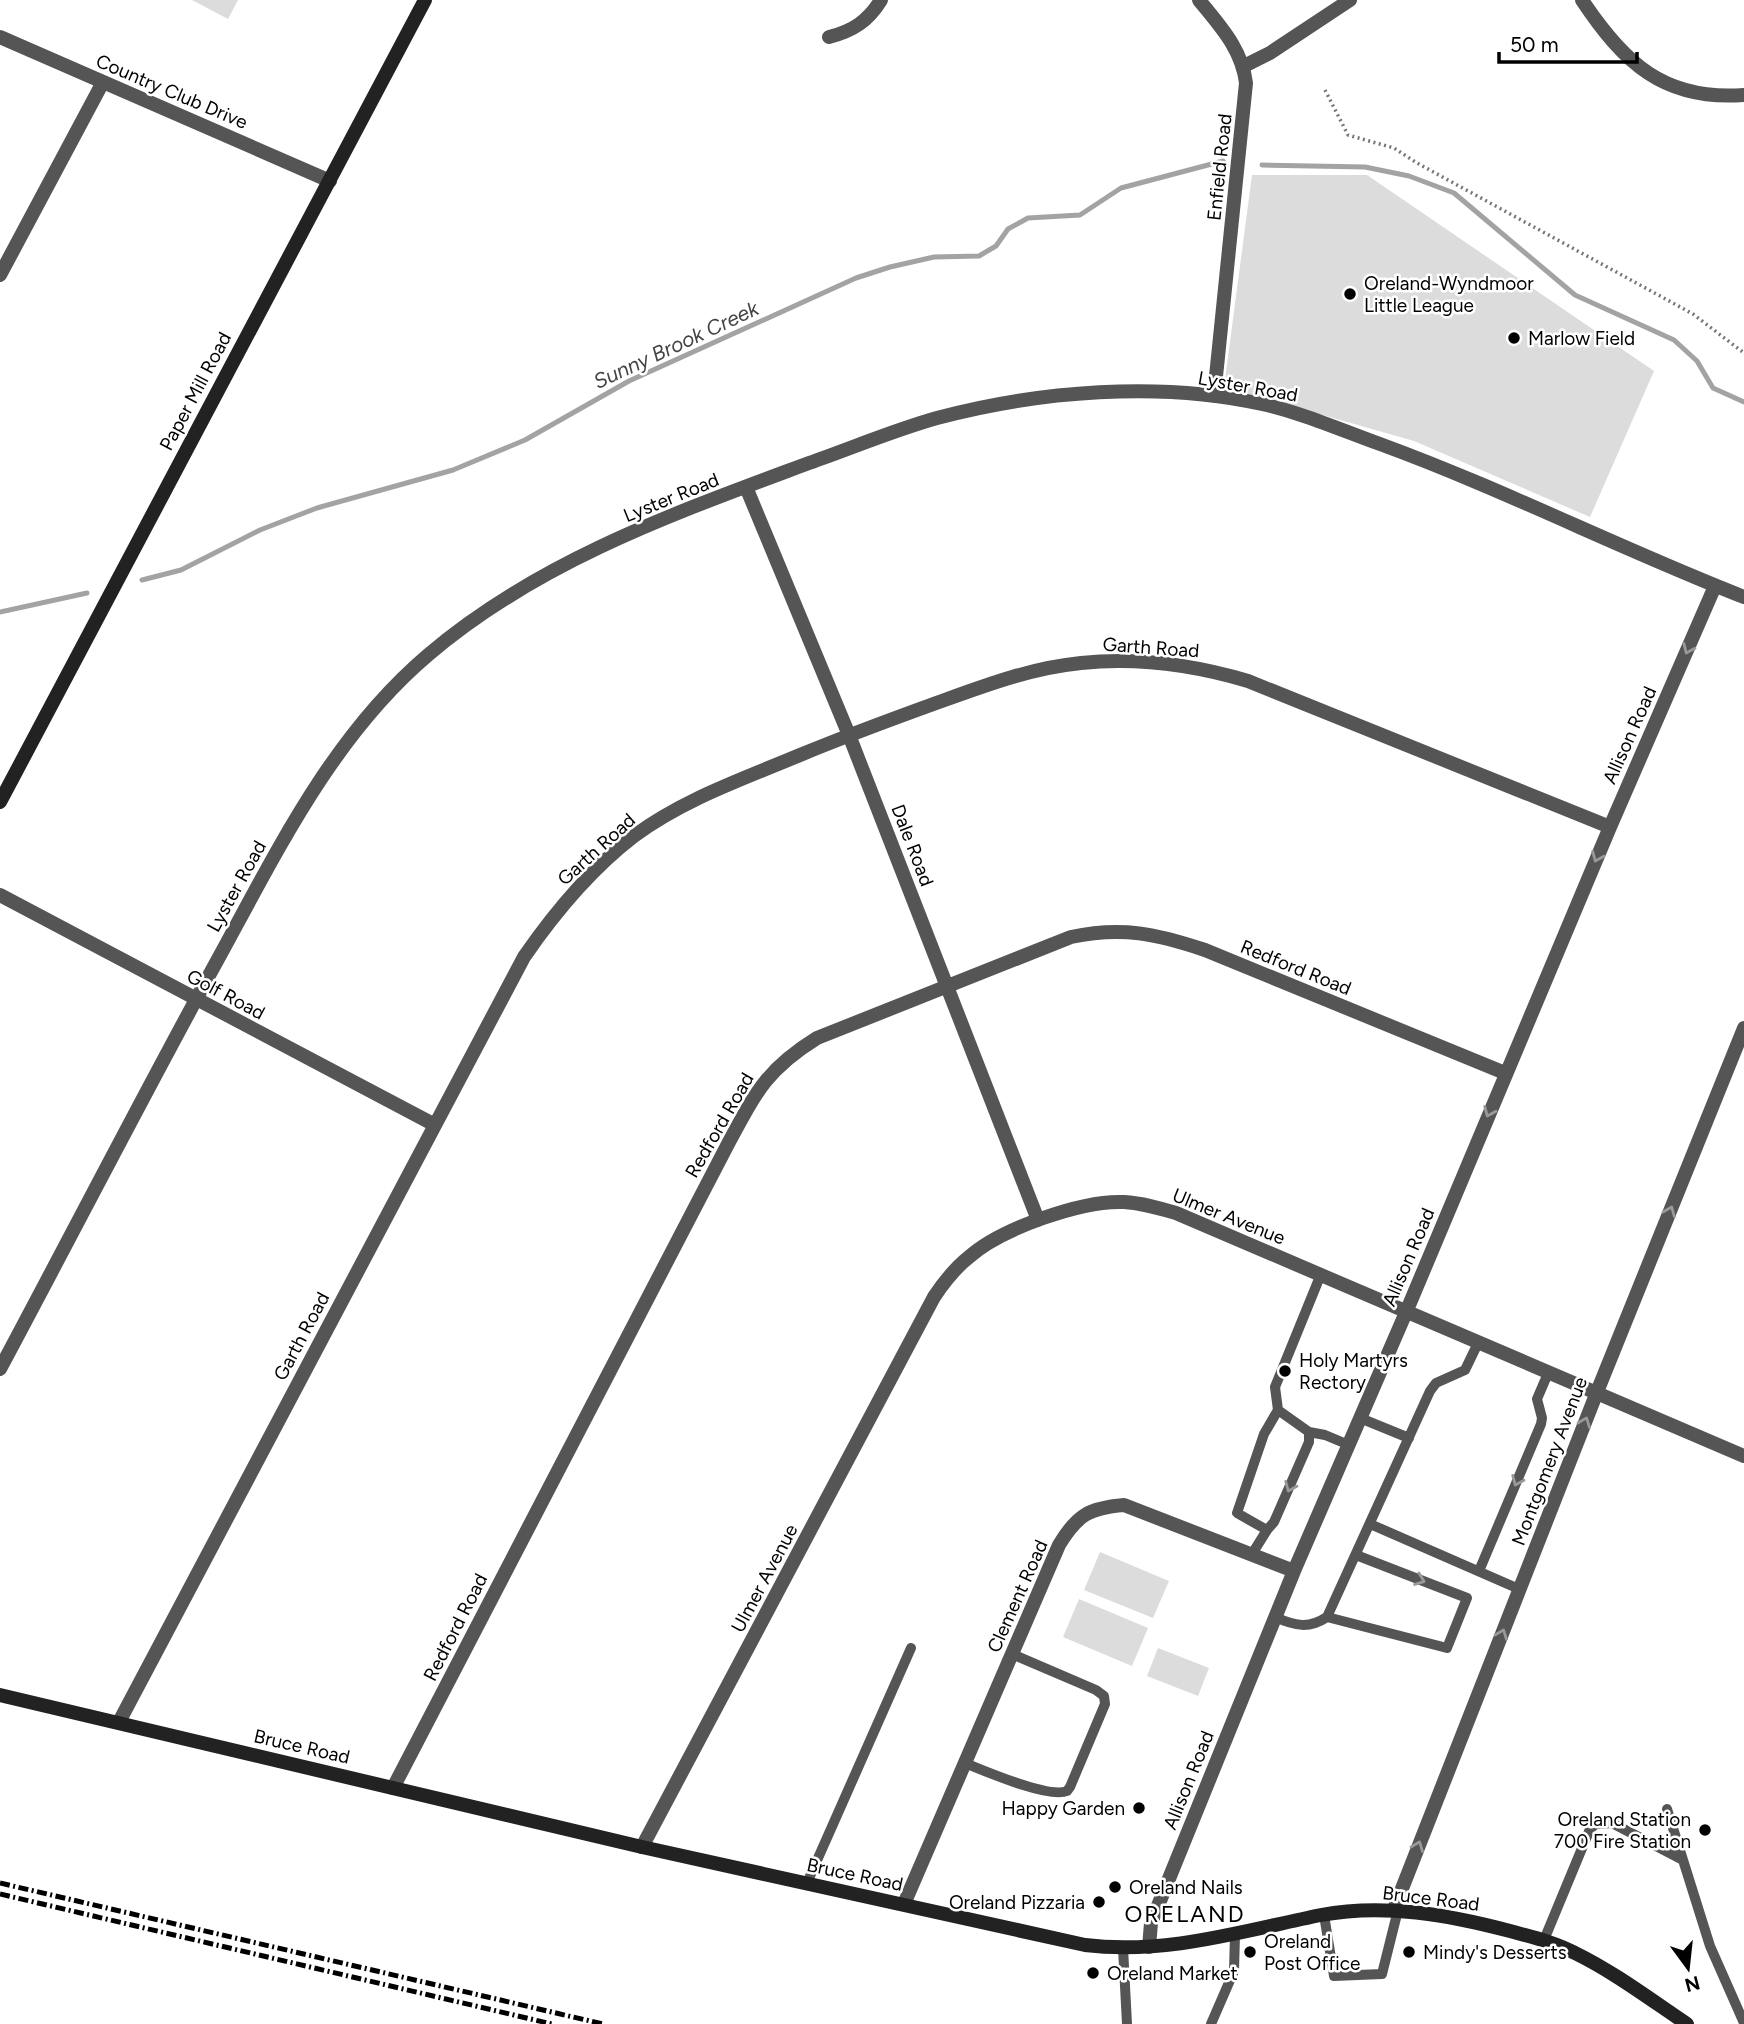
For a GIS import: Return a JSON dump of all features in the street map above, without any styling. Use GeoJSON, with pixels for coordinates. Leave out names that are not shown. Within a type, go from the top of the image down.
{"type":"FeatureCollection","features":[{"type":"Feature","properties":{"kind":"street","name":"Paper Mill Road"},"geometry":{"type":"LineString","coordinates":[[0,802],[425,0]]}},
{"type":"Feature","properties":{"kind":"street"},"geometry":{"type":"LineString","coordinates":[[830,37],[856,28],[869,17],[881,0]]}},
{"type":"Feature","properties":{"kind":"street"},"geometry":{"type":"LineString","coordinates":[[1199,0],[1238,52],[1244,66],[1270,53],[1350,0]]}},
{"type":"Feature","properties":{"kind":"street"},"geometry":{"type":"LineString","coordinates":[[1582,0],[1594,7],[1632,62],[1660,80],[1707,95],[1744,94]]}},
{"type":"Feature","properties":{"kind":"street","name":"Country Club Drive"},"geometry":{"type":"LineString","coordinates":[[0,37],[330,181]]}},
{"type":"Feature","properties":{"kind":"street","name":"Enfield Road"},"geometry":{"type":"LineString","coordinates":[[1214,396],[1245,105],[1244,66]]}},
{"type":"Feature","properties":{"kind":"street"},"geometry":{"type":"LineString","coordinates":[[0,275],[103,82]]}},
{"type":"Feature","properties":{"kind":"street","name":"Lyster Road"},"geometry":{"type":"LineString","coordinates":[[0,1369],[196,1000],[296,817],[322,775],[388,693],[425,657],[494,605],[556,567],[590,550],[746,487],[903,429],[975,409],[1061,396],[1107,393],[1214,396],[1262,404],[1306,416],[1403,452],[1744,597]]}},
{"type":"Feature","properties":{"kind":"street","name":"Dale Road"},"geometry":{"type":"LineString","coordinates":[[746,487],[849,735],[1038,1220]]}},
{"type":"Feature","properties":{"kind":"street","name":"Allison Road"},"geometry":{"type":"LineString","coordinates":[[1149,1947],[1151,1923],[1294,1571],[1407,1310],[1609,827],[1715,586]]}},
{"type":"Feature","properties":{"kind":"street","name":"Garth Road"},"geometry":{"type":"LineString","coordinates":[[119,1722],[524,957],[554,915],[607,860],[634,836],[691,800],[849,735],[1010,676],[1082,663],[1156,662],[1214,671],[1248,681],[1609,827]]}},
{"type":"Feature","properties":{"kind":"street","name":"Golf Road"},"geometry":{"type":"LineString","coordinates":[[0,895],[435,1125]]}},
{"type":"Feature","properties":{"kind":"street","name":"Redford Road"},"geometry":{"type":"LineString","coordinates":[[393,1788],[729,1142],[767,1078],[780,1063],[817,1038],[1071,937],[1094,932],[1137,931],[1205,950],[1506,1073]]}},
{"type":"Feature","properties":{"kind":"street","name":"Montgomery Avenue"},"geometry":{"type":"LineString","coordinates":[[1396,1910],[1519,1589],[1744,1028]]}},
{"type":"Feature","properties":{"kind":"street","name":"Ulmer Avenue"},"geometry":{"type":"LineString","coordinates":[[642,1847],[934,1297],[949,1276],[970,1255],[994,1240],[1038,1220],[1104,1203],[1148,1206],[1176,1213],[1744,1456]]}},
{"type":"Feature","properties":{"kind":"street","name":"Clement Road"},"geometry":{"type":"LineString","coordinates":[[904,1904],[1059,1545],[1070,1525],[1080,1516],[1112,1506],[1131,1507],[1294,1571]]}},
{"type":"Feature","properties":{"kind":"street","name":"Bruce Road"},"geometry":{"type":"LineString","coordinates":[[0,1695],[642,1847],[1085,1945],[1123,1948],[1191,1943],[1324,1915],[1396,1910],[1486,1924],[1544,1940],[1592,1961],[1687,2024]]}},
{"type":"Feature","properties":{"kind":"street"},"geometry":{"type":"LineString","coordinates":[[1654,2002],[1665,2024]]}},
{"type":"Feature","properties":{"kind":"lane"},"geometry":{"type":"LineString","coordinates":[[1267,1530],[1237,1513],[1264,1434],[1278,1410],[1275,1387],[1321,1274]]}},
{"type":"Feature","properties":{"kind":"lane"},"geometry":{"type":"LineString","coordinates":[[1275,1618],[1295,1626],[1315,1625],[1327,1617],[1430,1391],[1436,1383],[1465,1370],[1479,1341]]}},
{"type":"Feature","properties":{"kind":"lane"},"geometry":{"type":"LineString","coordinates":[[1479,1571],[1541,1424],[1537,1399],[1549,1371]]}},
{"type":"Feature","properties":{"kind":"lane"},"geometry":{"type":"LineString","coordinates":[[1278,1410],[1309,1437],[1325,1435],[1349,1445]]}},
{"type":"Feature","properties":{"kind":"lane"},"geometry":{"type":"LineString","coordinates":[[1360,1418],[1409,1438]]}},
{"type":"Feature","properties":{"kind":"lane"},"geometry":{"type":"LineString","coordinates":[[1252,1554],[1274,1522],[1309,1437]]}},
{"type":"Feature","properties":{"kind":"lane"},"geometry":{"type":"LineString","coordinates":[[1370,1524],[1519,1589]]}},
{"type":"Feature","properties":{"kind":"lane"},"geometry":{"type":"LineString","coordinates":[[1327,1617],[1447,1648],[1467,1598],[1356,1555]]}},
{"type":"Feature","properties":{"kind":"lane"},"geometry":{"type":"LineString","coordinates":[[807,1883],[911,1647]]}},
{"type":"Feature","properties":{"kind":"lane"},"geometry":{"type":"LineString","coordinates":[[965,1763],[1012,1782],[1058,1793],[1067,1791],[1070,1787],[1105,1704],[1104,1696],[1096,1690],[1012,1654]]}},
{"type":"Feature","properties":{"kind":"lane"},"geometry":{"type":"LineString","coordinates":[[1667,1809],[1710,1946],[1744,2023]]}},
{"type":"Feature","properties":{"kind":"lane"},"geometry":{"type":"LineString","coordinates":[[1544,1940],[1590,1829],[1596,1824],[1612,1823],[1683,1860]]}},
{"type":"Feature","properties":{"kind":"lane"},"geometry":{"type":"LineString","coordinates":[[1324,1915],[1334,1976],[1382,1974],[1396,1910]]}},
{"type":"Feature","properties":{"kind":"lane"},"geometry":{"type":"LineString","coordinates":[[1211,2024],[1234,1971],[1235,1935]]}},
{"type":"Feature","properties":{"kind":"lane"},"geometry":{"type":"LineString","coordinates":[[1123,1948],[1127,2024]]}},
{"type":"Feature","properties":{"kind":"path"},"geometry":{"type":"LineString","coordinates":[[1325,90],[1348,135],[1394,149],[1693,314],[1744,353]]}},
{"type":"Feature","properties":{"kind":"shaded area"},"geometry":{"type":"Polygon","coordinates":[[[192,0],[238,0],[228,19],[192,0]]]}},
{"type":"Feature","properties":{"kind":"shaded area","name":"Marlow Field"},"geometry":{"type":"Polygon","coordinates":[[[1252,175],[1367,175],[1654,371],[1590,517],[1414,441],[1224,387],[1252,175]]]}},
{"type":"Feature","properties":{"kind":"shaded area"},"geometry":{"type":"Polygon","coordinates":[[[1100,1552],[1169,1581],[1153,1618],[1084,1590],[1100,1552]]]}},
{"type":"Feature","properties":{"kind":"shaded area"},"geometry":{"type":"Polygon","coordinates":[[[1079,1599],[1148,1628],[1132,1666],[1063,1637],[1079,1599]]]}},
{"type":"Feature","properties":{"kind":"shaded area"},"geometry":{"type":"Polygon","coordinates":[[[1158,1648],[1209,1668],[1198,1696],[1147,1676],[1158,1648]]]}},
{"type":"Feature","properties":{"kind":"waterway","name":"Sunny Brook Creek"},"geometry":{"type":"LineString","coordinates":[[142,580],[181,570],[260,530],[317,508],[453,470],[525,440],[629,381],[856,278],[934,257],[979,256],[996,246],[1008,229],[1028,218],[1080,215],[1121,188],[1223,161]]}},
{"type":"Feature","properties":{"kind":"waterway","name":"Sunny Brook Creek"},"geometry":{"type":"LineString","coordinates":[[1262,165],[1365,167],[1409,176],[1454,193],[1575,295],[1674,340],[1697,361],[1713,388],[1744,402]]}},
{"type":"Feature","properties":{"kind":"waterway","name":"Sunny Brook Creek"},"geometry":{"type":"LineString","coordinates":[[0,612],[87,593]]}},
{"type":"Feature","properties":{"kind":"railway"},"geometry":{"type":"LineString","coordinates":[[0,1883],[603,2024]]}},
{"type":"Feature","properties":{"kind":"railway"},"geometry":{"type":"LineString","coordinates":[[0,1894],[552,2024]]}},
{"type":"Feature","properties":{"kind":"place","name":"Oreland-Wyndmoor Little League"},"geometry":{"type":"Point","coordinates":[1350,294]}},
{"type":"Feature","properties":{"kind":"place","name":"Marlow Field"},"geometry":{"type":"Point","coordinates":[1514,338]}},
{"type":"Feature","properties":{"kind":"place","name":"Holy Martyrs Rectory"},"geometry":{"type":"Point","coordinates":[1285,1371]}},
{"type":"Feature","properties":{"kind":"place","name":"Happy Garden"},"geometry":{"type":"Point","coordinates":[1139,1808]}},
{"type":"Feature","properties":{"kind":"place","name":"Oreland Station 700 Fire Station"},"geometry":{"type":"Point","coordinates":[1705,1830]}},
{"type":"Feature","properties":{"kind":"place","name":"Oreland Nails"},"geometry":{"type":"Point","coordinates":[1115,1887]}},
{"type":"Feature","properties":{"kind":"place","name":"Oreland Pizzaria"},"geometry":{"type":"Point","coordinates":[1099,1902]}},
{"type":"Feature","properties":{"kind":"place","name":"Oreland Post Office"},"geometry":{"type":"Point","coordinates":[1250,1952]}},
{"type":"Feature","properties":{"kind":"place","name":"Mindy's Desserts"},"geometry":{"type":"Point","coordinates":[1409,1952]}},
{"type":"Feature","properties":{"kind":"place","name":"Oreland Market"},"geometry":{"type":"Point","coordinates":[1093,1973]}},
{"type":"Feature","properties":{"kind":"district","name":"ORELAND"},"geometry":{"type":"Point","coordinates":[1185,1914]}}]}
